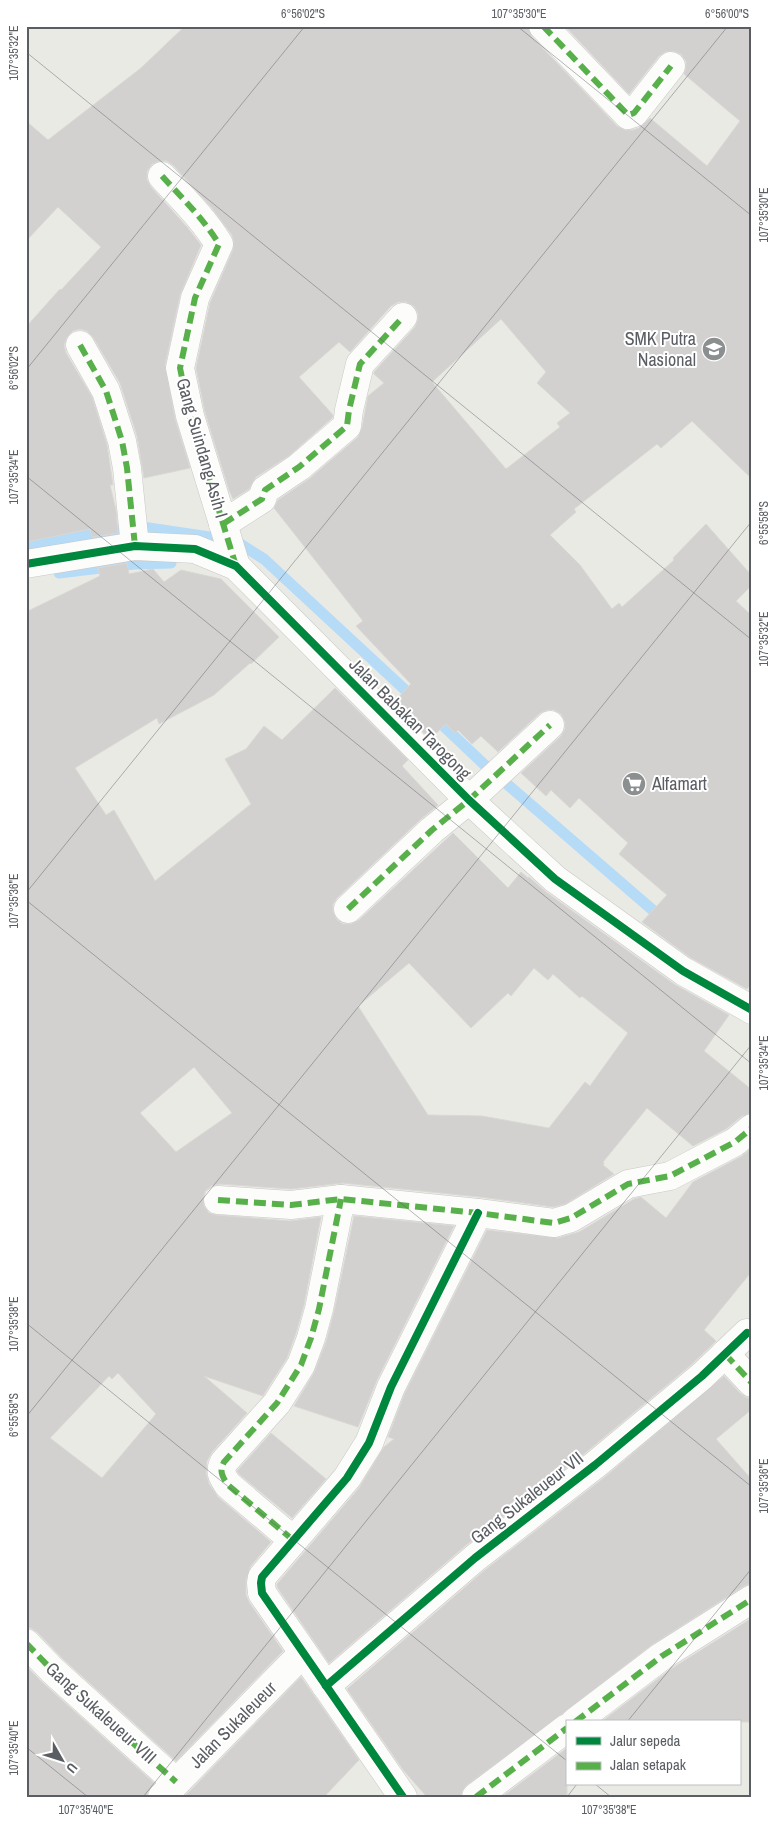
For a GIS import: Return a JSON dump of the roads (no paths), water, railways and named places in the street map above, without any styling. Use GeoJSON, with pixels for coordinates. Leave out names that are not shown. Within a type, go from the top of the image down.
{"type":"FeatureCollection","features":[{"type":"Feature","properties":{"kind":"street"},"geometry":{"type":"LineString","coordinates":[[543,26],[628,115],[634,112],[671,66]]}},
{"type":"Feature","properties":{"kind":"street","name":"Gang Suindang Asih I"},"geometry":{"type":"LineString","coordinates":[[162,176],[196,212],[219,244],[196,298],[180,368],[190,416],[236,566]]}},
{"type":"Feature","properties":{"kind":"street"},"geometry":{"type":"LineString","coordinates":[[223,524],[262,499],[265,490],[299,467],[347,426],[360,364],[403,317]]}},
{"type":"Feature","properties":{"kind":"street"},"geometry":{"type":"LineString","coordinates":[[80,345],[106,391],[122,441],[127,468],[135,546]]}},
{"type":"Feature","properties":{"kind":"street","name":"Jalan Babakan Tarogong"},"geometry":{"type":"LineString","coordinates":[[26,564],[135,546],[194,549],[236,566],[469,800],[555,879],[683,971],[750,1006]]}},
{"type":"Feature","properties":{"kind":"street"},"geometry":{"type":"LineString","coordinates":[[348,909],[432,830],[469,800],[550,725]]}},
{"type":"Feature","properties":{"kind":"street"},"geometry":{"type":"LineString","coordinates":[[218,1200],[291,1205],[341,1199],[554,1223],[571,1218],[628,1184],[670,1176],[735,1142],[752,1128]]}},
{"type":"Feature","properties":{"kind":"street"},"geometry":{"type":"LineString","coordinates":[[293,1540],[228,1485],[221,1474],[221,1469],[224,1462],[277,1403],[301,1365],[311,1338],[318,1309],[341,1199]]}},
{"type":"Feature","properties":{"kind":"street"},"geometry":{"type":"LineString","coordinates":[[403,1797],[262,1593],[260,1582],[262,1577],[347,1478],[369,1443],[391,1387],[478,1213]]}},
{"type":"Feature","properties":{"kind":"street","name":"Gang Sukaleueur VII"},"geometry":{"type":"LineString","coordinates":[[326,1686],[475,1558],[595,1465],[702,1376],[747,1334]]}},
{"type":"Feature","properties":{"kind":"street"},"geometry":{"type":"LineString","coordinates":[[724,1354],[752,1383]]}},
{"type":"Feature","properties":{"kind":"street"},"geometry":{"type":"LineString","coordinates":[[578,1720],[662,1656],[752,1599]]}},
{"type":"Feature","properties":{"kind":"street","name":"Gang Sukaleueur VIII"},"geometry":{"type":"LineString","coordinates":[[26,1643],[169,1789]]}},
{"type":"Feature","properties":{"kind":"street","name":"Jalan Sukaleueur"},"geometry":{"type":"LineString","coordinates":[[169,1789],[303,1653]]}},
{"type":"Feature","properties":{"kind":"street"},"geometry":{"type":"LineString","coordinates":[[476,1797],[566,1729]]}},
{"type":"Feature","properties":{"kind":"waterway"},"geometry":{"type":"LineString","coordinates":[[142,527],[223,539]]}},
{"type":"Feature","properties":{"kind":"waterway"},"geometry":{"type":"LineString","coordinates":[[26,544],[125,530]]}},
{"type":"Feature","properties":{"kind":"waterway"},"geometry":{"type":"LineString","coordinates":[[234,540],[264,559],[416,700]]}},
{"type":"Feature","properties":{"kind":"waterway"},"geometry":{"type":"LineString","coordinates":[[59,573],[134,564],[171,563]]}},
{"type":"Feature","properties":{"kind":"waterway"},"geometry":{"type":"LineString","coordinates":[[433,716],[490,770]]}},
{"type":"Feature","properties":{"kind":"waterway"},"geometry":{"type":"LineString","coordinates":[[508,785],[663,919]]}},
{"type":"Feature","properties":{"kind":"place","name":"SMK Putra Nasional"},"geometry":{"type":"Point","coordinates":[714,349]}},
{"type":"Feature","properties":{"kind":"place","name":"Alfamart"},"geometry":{"type":"Point","coordinates":[634,784]}}]}
